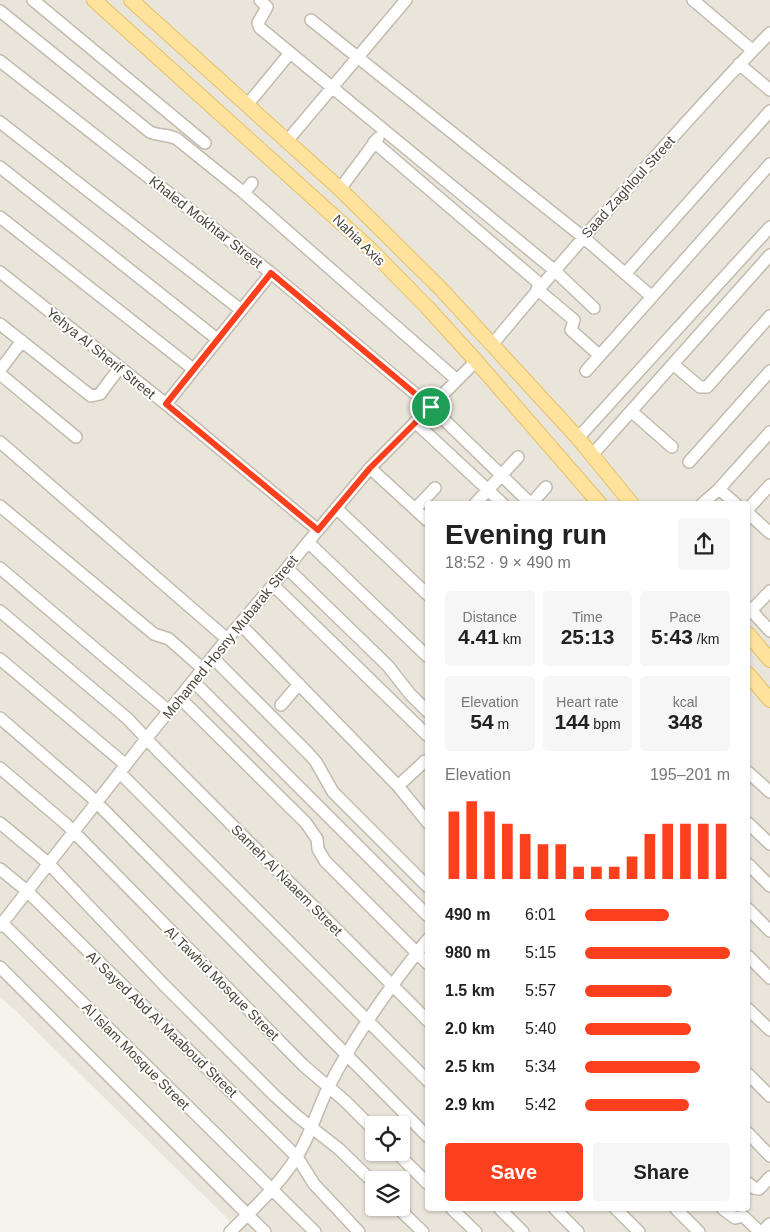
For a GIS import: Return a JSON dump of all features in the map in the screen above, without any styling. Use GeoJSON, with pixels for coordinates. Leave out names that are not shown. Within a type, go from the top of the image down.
{"type":"FeatureCollection","features":[{"type":"Feature","properties":{"kind":"main road","name":"Nahia Axis"},"geometry":{"type":"LineString","coordinates":[[94,0],[368,247],[476,361],[597,501]]}},
{"type":"Feature","properties":{"kind":"main road","name":"Nahia Axis"},"geometry":{"type":"LineString","coordinates":[[131,0],[340,189],[441,289],[578,438],[630,501]]}},
{"type":"Feature","properties":{"kind":"main road"},"geometry":{"type":"LineString","coordinates":[[476,361],[492,345]]}},
{"type":"Feature","properties":{"kind":"main road"},"geometry":{"type":"LineString","coordinates":[[750,636],[770,660]]}},
{"type":"Feature","properties":{"kind":"main road"},"geometry":{"type":"LineString","coordinates":[[750,676],[770,700]]}},
{"type":"Feature","properties":{"kind":"street"},"geometry":{"type":"LineString","coordinates":[[33,0],[205,143]]}},
{"type":"Feature","properties":{"kind":"street"},"geometry":{"type":"LineString","coordinates":[[260,0],[267,7],[258,23],[258,27],[554,270],[594,308]]}},
{"type":"Feature","properties":{"kind":"street"},"geometry":{"type":"LineString","coordinates":[[287,141],[406,0]]}},
{"type":"Feature","properties":{"kind":"street"},"geometry":{"type":"LineString","coordinates":[[693,0],[752,50]]}},
{"type":"Feature","properties":{"kind":"street"},"geometry":{"type":"LineString","coordinates":[[0,11],[147,130],[159,136],[178,139],[244,193],[458,380]]}},
{"type":"Feature","properties":{"kind":"street"},"geometry":{"type":"LineString","coordinates":[[312,20],[583,237],[652,297]]}},
{"type":"Feature","properties":{"kind":"street","name":"Saad Zaghloul Street"},"geometry":{"type":"LineString","coordinates":[[492,345],[583,237],[739,64],[770,33]]}},
{"type":"Feature","properties":{"kind":"street"},"geometry":{"type":"LineString","coordinates":[[247,104],[290,53]]}},
{"type":"Feature","properties":{"kind":"street","name":"Khaled Mokhtar Street"},"geometry":{"type":"LineString","coordinates":[[0,61],[271,273],[431,407],[528,501]]}},
{"type":"Feature","properties":{"kind":"street"},"geometry":{"type":"LineString","coordinates":[[739,64],[770,90]]}},
{"type":"Feature","properties":{"kind":"street"},"geometry":{"type":"LineString","coordinates":[[625,274],[770,111]]}},
{"type":"Feature","properties":{"kind":"street"},"geometry":{"type":"LineString","coordinates":[[0,122],[241,310]]}},
{"type":"Feature","properties":{"kind":"street"},"geometry":{"type":"LineString","coordinates":[[340,189],[384,130]]}},
{"type":"Feature","properties":{"kind":"street"},"geometry":{"type":"LineString","coordinates":[[374,142],[574,320],[570,330],[599,355]]}},
{"type":"Feature","properties":{"kind":"street"},"geometry":{"type":"LineString","coordinates":[[586,370],[770,164]]}},
{"type":"Feature","properties":{"kind":"street"},"geometry":{"type":"LineString","coordinates":[[0,167],[218,339]]}},
{"type":"Feature","properties":{"kind":"street"},"geometry":{"type":"LineString","coordinates":[[244,193],[252,183]]}},
{"type":"Feature","properties":{"kind":"street"},"geometry":{"type":"LineString","coordinates":[[0,217],[193,369]]}},
{"type":"Feature","properties":{"kind":"street"},"geometry":{"type":"LineString","coordinates":[[578,438],[770,227]]}},
{"type":"Feature","properties":{"kind":"street"},"geometry":{"type":"LineString","coordinates":[[592,455],[770,255]]}},
{"type":"Feature","properties":{"kind":"street","name":"Yehya Al Sherif Street"},"geometry":{"type":"LineString","coordinates":[[0,272],[166,404],[318,530]]}},
{"type":"Feature","properties":{"kind":"street"},"geometry":{"type":"LineString","coordinates":[[166,404],[271,273]]}},
{"type":"Feature","properties":{"kind":"street"},"geometry":{"type":"LineString","coordinates":[[673,364],[700,387],[707,387],[770,316]]}},
{"type":"Feature","properties":{"kind":"street"},"geometry":{"type":"LineString","coordinates":[[0,324],[91,396],[100,394],[120,367]]}},
{"type":"Feature","properties":{"kind":"street"},"geometry":{"type":"LineString","coordinates":[[0,370],[22,341]]}},
{"type":"Feature","properties":{"kind":"street","name":"Mohamed Hosny Mubarak Street"},"geometry":{"type":"LineString","coordinates":[[1,924],[227,638],[336,508],[370,468],[476,361]]}},
{"type":"Feature","properties":{"kind":"street"},"geometry":{"type":"LineString","coordinates":[[689,462],[770,371]]}},
{"type":"Feature","properties":{"kind":"street"},"geometry":{"type":"LineString","coordinates":[[0,374],[76,437]]}},
{"type":"Feature","properties":{"kind":"street"},"geometry":{"type":"LineString","coordinates":[[631,411],[672,446]]}},
{"type":"Feature","properties":{"kind":"street"},"geometry":{"type":"LineString","coordinates":[[415,422],[500,501]]}},
{"type":"Feature","properties":{"kind":"street"},"geometry":{"type":"LineString","coordinates":[[705,501],[719,489],[770,432]]}},
{"type":"Feature","properties":{"kind":"street"},"geometry":{"type":"LineString","coordinates":[[0,442],[227,638]]}},
{"type":"Feature","properties":{"kind":"street"},"geometry":{"type":"LineString","coordinates":[[478,501],[518,457]]}},
{"type":"Feature","properties":{"kind":"street"},"geometry":{"type":"LineString","coordinates":[[370,468],[425,518]]}},
{"type":"Feature","properties":{"kind":"street"},"geometry":{"type":"LineString","coordinates":[[750,507],[770,485]]}},
{"type":"Feature","properties":{"kind":"street"},"geometry":{"type":"LineString","coordinates":[[534,501],[546,487]]}},
{"type":"Feature","properties":{"kind":"street"},"geometry":{"type":"LineString","coordinates":[[415,509],[435,488]]}},
{"type":"Feature","properties":{"kind":"street"},"geometry":{"type":"LineString","coordinates":[[719,489],[733,501]]}},
{"type":"Feature","properties":{"kind":"street"},"geometry":{"type":"LineString","coordinates":[[0,506],[154,634],[168,639],[203,669]]}},
{"type":"Feature","properties":{"kind":"street"},"geometry":{"type":"LineString","coordinates":[[336,508],[425,592]]}},
{"type":"Feature","properties":{"kind":"street"},"geometry":{"type":"LineString","coordinates":[[750,515],[770,533]]}},
{"type":"Feature","properties":{"kind":"street"},"geometry":{"type":"LineString","coordinates":[[308,542],[425,654]]}},
{"type":"Feature","properties":{"kind":"street"},"geometry":{"type":"LineString","coordinates":[[0,568],[170,712]]}},
{"type":"Feature","properties":{"kind":"street"},"geometry":{"type":"LineString","coordinates":[[287,568],[388,666],[410,694],[425,709]]}},
{"type":"Feature","properties":{"kind":"street"},"geometry":{"type":"LineString","coordinates":[[273,585],[425,733]]}},
{"type":"Feature","properties":{"kind":"street"},"geometry":{"type":"LineString","coordinates":[[750,608],[770,591]]}},
{"type":"Feature","properties":{"kind":"street"},"geometry":{"type":"LineString","coordinates":[[750,610],[770,632]]}},
{"type":"Feature","properties":{"kind":"street","name":"Sameh Al Naaem Street"},"geometry":{"type":"LineString","coordinates":[[0,611],[128,719],[425,1017]]}},
{"type":"Feature","properties":{"kind":"street"},"geometry":{"type":"LineString","coordinates":[[240,624],[398,786],[423,807]]}},
{"type":"Feature","properties":{"kind":"street"},"geometry":{"type":"LineString","coordinates":[[212,657],[316,762],[333,792],[425,884]]}},
{"type":"Feature","properties":{"kind":"street"},"geometry":{"type":"LineString","coordinates":[[0,659],[123,769],[367,1021],[425,1078]]}},
{"type":"Feature","properties":{"kind":"street"},"geometry":{"type":"LineString","coordinates":[[193,681],[425,913]]}},
{"type":"Feature","properties":{"kind":"street"},"geometry":{"type":"LineString","coordinates":[[281,704],[299,684]]}},
{"type":"Feature","properties":{"kind":"street"},"geometry":{"type":"LineString","coordinates":[[180,698],[306,823],[317,839],[318,849],[325,860],[425,961]]}},
{"type":"Feature","properties":{"kind":"street"},"geometry":{"type":"LineString","coordinates":[[0,718],[97,803],[425,1134]]}},
{"type":"Feature","properties":{"kind":"street"},"geometry":{"type":"LineString","coordinates":[[398,786],[425,761]]}},
{"type":"Feature","properties":{"kind":"street","name":"Al Tawhid Mosque Street"},"geometry":{"type":"LineString","coordinates":[[0,768],[73,832],[303,1066],[365,1122]]}},
{"type":"Feature","properties":{"kind":"street"},"geometry":{"type":"LineString","coordinates":[[750,774],[770,792]]}},
{"type":"Feature","properties":{"kind":"street"},"geometry":{"type":"LineString","coordinates":[[0,823],[48,863],[163,984],[274,1096],[339,1149],[365,1174]]}},
{"type":"Feature","properties":{"kind":"street"},"geometry":{"type":"LineString","coordinates":[[750,825],[770,844]]}},
{"type":"Feature","properties":{"kind":"street"},"geometry":{"type":"LineString","coordinates":[[750,866],[770,886]]}},
{"type":"Feature","properties":{"kind":"street","name":"Al Sayed Abd Al Maaboud Street"},"geometry":{"type":"LineString","coordinates":[[0,869],[27,891],[297,1157],[314,1184],[359,1232]]}},
{"type":"Feature","properties":{"kind":"street"},"geometry":{"type":"LineString","coordinates":[[750,911],[770,931]]}},
{"type":"Feature","properties":{"kind":"street","name":"Al Islam Mosque Street"},"geometry":{"type":"LineString","coordinates":[[1,924],[315,1232]]}},
{"type":"Feature","properties":{"kind":"street"},"geometry":{"type":"LineString","coordinates":[[230,1232],[297,1157],[328,1088],[346,1056],[392,985],[425,942]]}},
{"type":"Feature","properties":{"kind":"street"},"geometry":{"type":"LineString","coordinates":[[750,958],[770,978]]}},
{"type":"Feature","properties":{"kind":"street"},"geometry":{"type":"LineString","coordinates":[[0,966],[265,1232]]}},
{"type":"Feature","properties":{"kind":"street"},"geometry":{"type":"LineString","coordinates":[[750,1011],[770,1030]]}},
{"type":"Feature","properties":{"kind":"street"},"geometry":{"type":"LineString","coordinates":[[750,1076],[770,1096]]}},
{"type":"Feature","properties":{"kind":"street"},"geometry":{"type":"LineString","coordinates":[[750,1135],[770,1156]]}},
{"type":"Feature","properties":{"kind":"street"},"geometry":{"type":"LineString","coordinates":[[405,1161],[425,1181]]}},
{"type":"Feature","properties":{"kind":"street"},"geometry":{"type":"LineString","coordinates":[[750,1185],[758,1189],[770,1177]]}},
{"type":"Feature","properties":{"kind":"street"},"geometry":{"type":"LineString","coordinates":[[454,1211],[476,1232]]}},
{"type":"Feature","properties":{"kind":"street"},"geometry":{"type":"LineString","coordinates":[[502,1211],[523,1232]]}},
{"type":"Feature","properties":{"kind":"street"},"geometry":{"type":"LineString","coordinates":[[557,1211],[578,1232]]}},
{"type":"Feature","properties":{"kind":"street"},"geometry":{"type":"LineString","coordinates":[[618,1211],[639,1232]]}},
{"type":"Feature","properties":{"kind":"street"},"geometry":{"type":"LineString","coordinates":[[678,1211],[699,1232]]}},
{"type":"Feature","properties":{"kind":"street"},"geometry":{"type":"LineString","coordinates":[[725,1211],[734,1218],[743,1216],[761,1232],[770,1224]]}},
{"type":"Feature","properties":{"kind":"street"},"geometry":{"type":"LineString","coordinates":[[407,1216],[424,1232]]}},
{"type":"Feature","properties":{"kind":"shaded area"},"geometry":{"type":"Polygon","coordinates":[[[0,0],[770,0],[770,1232],[241,1232],[0,997],[0,0]]]}},
{"type":"Feature","properties":{"kind":"route"},"geometry":{"type":"LineString","coordinates":[[271,273],[431,407],[370,468],[318,530],[166,404],[271,273]]}}]}
